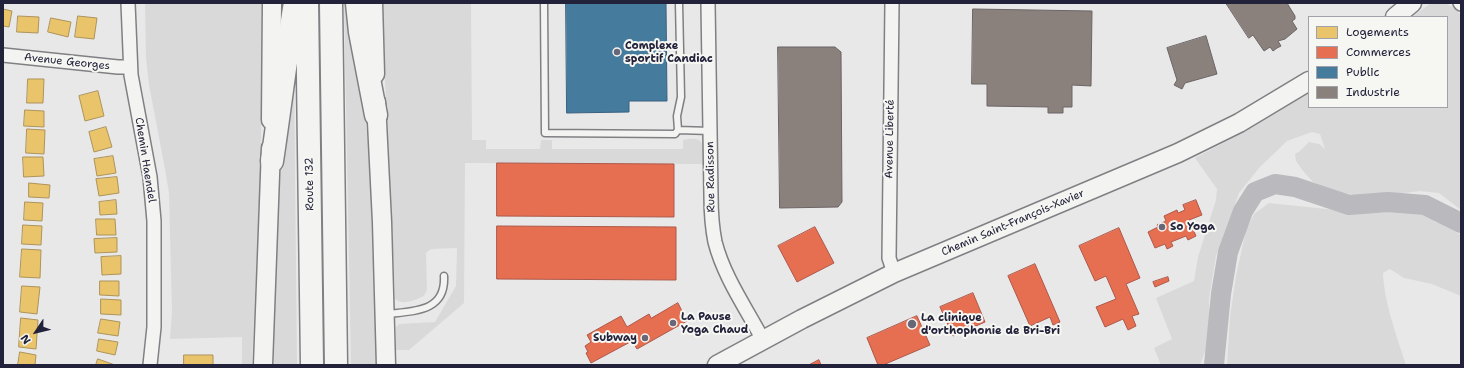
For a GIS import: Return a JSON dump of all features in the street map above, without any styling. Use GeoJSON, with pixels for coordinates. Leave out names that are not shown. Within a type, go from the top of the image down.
{"type":"FeatureCollection","features":[{"type":"Feature","properties":{"kind":"highway"},"geometry":{"type":"LineString","coordinates":[[272,161],[295,3]]}},
{"type":"Feature","properties":{"kind":"highway","name":"Route 132"},"geometry":{"type":"LineString","coordinates":[[307,3],[312,365]]}},
{"type":"Feature","properties":{"kind":"highway"},"geometry":{"type":"LineString","coordinates":[[331,3],[336,365]]}},
{"type":"Feature","properties":{"kind":"highway"},"geometry":{"type":"LineString","coordinates":[[357,3],[360,32],[376,115]]}},
{"type":"Feature","properties":{"kind":"street","name":"Chemin Haendel"},"geometry":{"type":"LineString","coordinates":[[128,3],[132,84],[150,177],[152,203],[154,327],[150,365]]}},
{"type":"Feature","properties":{"kind":"street"},"geometry":{"type":"LineString","coordinates":[[263,365],[272,161],[270,98],[272,3]]}},
{"type":"Feature","properties":{"kind":"street"},"geometry":{"type":"LineString","coordinates":[[373,3],[386,365]]}},
{"type":"Feature","properties":{"kind":"street","name":"Rue Radisson"},"geometry":{"type":"LineString","coordinates":[[708,3],[711,211],[715,240],[727,273],[763,340]]}},
{"type":"Feature","properties":{"kind":"street","name":"Avenue Liberté"},"geometry":{"type":"LineString","coordinates":[[892,3],[889,258],[894,273]]}},
{"type":"Feature","properties":{"kind":"street"},"geometry":{"type":"LineString","coordinates":[[1396,16],[1412,3]]}},
{"type":"Feature","properties":{"kind":"street","name":"Avenue Georges"},"geometry":{"type":"LineString","coordinates":[[3,55],[130,67]]}},
{"type":"Feature","properties":{"kind":"street","name":"Chemin Saint-François-Xavier"},"geometry":{"type":"LineString","coordinates":[[717,365],[894,273],[1178,153],[1239,123],[1308,82]]}},
{"type":"Feature","properties":{"kind":"lane"},"geometry":{"type":"LineString","coordinates":[[544,3],[546,133],[675,134],[678,130],[710,131]]}},
{"type":"Feature","properties":{"kind":"lane"},"geometry":{"type":"LineString","coordinates":[[678,130],[677,116],[680,97],[679,3]]}},
{"type":"Feature","properties":{"kind":"lane"},"geometry":{"type":"LineString","coordinates":[[385,314],[428,307],[438,300],[444,289],[444,276]]}},
{"type":"Feature","properties":{"kind":"shaded area"},"geometry":{"type":"Polygon","coordinates":[[[145,3],[264,3],[260,180],[252,365],[242,365],[242,337],[170,339],[172,312],[169,193],[149,85],[146,58],[145,3]]]}},
{"type":"Feature","properties":{"kind":"shaded area"},"geometry":{"type":"Polygon","coordinates":[[[344,3],[350,3],[369,152],[374,222],[379,365],[351,365],[344,3]]]}},
{"type":"Feature","properties":{"kind":"shaded area"},"geometry":{"type":"Polygon","coordinates":[[[380,3],[471,3],[472,140],[486,140],[486,149],[540,149],[541,140],[552,140],[552,149],[683,149],[683,140],[696,139],[702,143],[703,164],[465,163],[464,303],[409,350],[396,350],[396,327],[399,324],[435,322],[456,286],[457,248],[431,249],[426,253],[427,290],[424,296],[413,301],[406,302],[395,299],[387,113],[380,3]]]}},
{"type":"Feature","properties":{"kind":"shaded area"},"geometry":{"type":"Polygon","coordinates":[[[1431,3],[1448,4],[1461,15],[1461,210],[1439,193],[1420,191],[1372,197],[1353,195],[1333,190],[1313,182],[1296,161],[1295,154],[1309,142],[1319,144],[1325,149],[1320,134],[1312,132],[1287,141],[1259,168],[1239,193],[1216,256],[1209,299],[1210,328],[1206,349],[1200,365],[1161,365],[1154,348],[1172,339],[1156,298],[1194,281],[1198,257],[1216,200],[1217,189],[1195,158],[1253,127],[1308,94],[1308,108],[1448,108],[1448,16],[1413,16],[1431,3]]]}},
{"type":"Feature","properties":{"kind":"shaded area"},"geometry":{"type":"Polygon","coordinates":[[[290,70],[294,70],[297,365],[274,365],[272,311],[277,216],[290,70]]]}},
{"type":"Feature","properties":{"kind":"shaded area"},"geometry":{"type":"Polygon","coordinates":[[[1269,203],[1345,211],[1398,209],[1420,211],[1431,216],[1435,222],[1440,223],[1461,235],[1461,296],[1432,284],[1404,278],[1390,269],[1383,273],[1388,307],[1406,365],[1227,365],[1230,317],[1236,276],[1246,230],[1254,214],[1269,203]]]}},
{"type":"Feature","properties":{"kind":"building: Logements"},"geometry":{"type":"Polygon","coordinates":[[[3,9],[12,11],[9,27],[3,26],[3,9]]]}},
{"type":"Feature","properties":{"kind":"building: Logements"},"geometry":{"type":"Polygon","coordinates":[[[18,16],[39,17],[38,33],[17,32],[18,16]]]}},
{"type":"Feature","properties":{"kind":"building: Logements"},"geometry":{"type":"Polygon","coordinates":[[[78,16],[97,18],[94,39],[75,37],[78,16]]]}},
{"type":"Feature","properties":{"kind":"building: Logements"},"geometry":{"type":"Polygon","coordinates":[[[51,18],[71,22],[68,37],[48,32],[51,18]]]}},
{"type":"Feature","properties":{"kind":"building: Logements"},"geometry":{"type":"Polygon","coordinates":[[[28,79],[44,79],[43,103],[27,103],[28,79]]]}},
{"type":"Feature","properties":{"kind":"building: Logements"},"geometry":{"type":"Polygon","coordinates":[[[98,91],[104,116],[85,121],[79,96],[98,91]]]}},
{"type":"Feature","properties":{"kind":"building: Logements"},"geometry":{"type":"Polygon","coordinates":[[[25,110],[44,111],[44,127],[24,126],[25,110]]]}},
{"type":"Feature","properties":{"kind":"building: Logements"},"geometry":{"type":"Polygon","coordinates":[[[106,127],[112,147],[94,152],[89,132],[106,127]]]}},
{"type":"Feature","properties":{"kind":"building: Logements"},"geometry":{"type":"Polygon","coordinates":[[[27,129],[45,130],[44,154],[26,153],[27,129]]]}},
{"type":"Feature","properties":{"kind":"building: Logements"},"geometry":{"type":"Polygon","coordinates":[[[113,156],[116,173],[97,176],[94,159],[113,156]]]}},
{"type":"Feature","properties":{"kind":"building: Logements"},"geometry":{"type":"Polygon","coordinates":[[[23,157],[43,157],[44,176],[24,177],[23,157]]]}},
{"type":"Feature","properties":{"kind":"building: Logements"},"geometry":{"type":"Polygon","coordinates":[[[117,177],[119,193],[99,196],[96,179],[117,177]]]}},
{"type":"Feature","properties":{"kind":"building: Logements"},"geometry":{"type":"Polygon","coordinates":[[[29,183],[50,185],[49,198],[29,197],[29,183]]]}},
{"type":"Feature","properties":{"kind":"building: Logements"},"geometry":{"type":"Polygon","coordinates":[[[116,200],[117,214],[100,215],[99,202],[116,200]]]}},
{"type":"Feature","properties":{"kind":"building: Logements"},"geometry":{"type":"Polygon","coordinates":[[[25,202],[43,203],[42,221],[24,220],[25,202]]]}},
{"type":"Feature","properties":{"kind":"building: Logements"},"geometry":{"type":"Polygon","coordinates":[[[96,219],[115,219],[116,235],[97,235],[96,219]]]}},
{"type":"Feature","properties":{"kind":"building: Logements"},"geometry":{"type":"Polygon","coordinates":[[[23,225],[42,226],[41,245],[22,244],[23,225]]]}},
{"type":"Feature","properties":{"kind":"building: Logements"},"geometry":{"type":"Polygon","coordinates":[[[117,238],[117,252],[95,253],[94,239],[117,238]]]}},
{"type":"Feature","properties":{"kind":"building: Logements"},"geometry":{"type":"Polygon","coordinates":[[[22,249],[41,250],[40,278],[20,277],[22,249]]]}},
{"type":"Feature","properties":{"kind":"building: Logements"},"geometry":{"type":"Polygon","coordinates":[[[121,256],[121,274],[102,275],[101,257],[121,256]]]}},
{"type":"Feature","properties":{"kind":"building: Logements"},"geometry":{"type":"Polygon","coordinates":[[[100,281],[119,281],[119,296],[100,295],[100,281]]]}},
{"type":"Feature","properties":{"kind":"building: Logements"},"geometry":{"type":"Polygon","coordinates":[[[22,286],[40,287],[37,314],[20,312],[22,286]]]}},
{"type":"Feature","properties":{"kind":"building: Logements"},"geometry":{"type":"Polygon","coordinates":[[[101,299],[121,300],[121,315],[101,314],[101,299]]]}},
{"type":"Feature","properties":{"kind":"building: Logements"},"geometry":{"type":"Polygon","coordinates":[[[21,318],[38,320],[36,349],[19,347],[21,318]]]}},
{"type":"Feature","properties":{"kind":"building: Logements"},"geometry":{"type":"Polygon","coordinates":[[[101,319],[120,322],[118,336],[98,333],[101,319]]]}},
{"type":"Feature","properties":{"kind":"building: Logements"},"geometry":{"type":"Polygon","coordinates":[[[99,339],[118,342],[115,355],[97,351],[99,339]]]}},
{"type":"Feature","properties":{"kind":"building: Logements"},"geometry":{"type":"Polygon","coordinates":[[[20,352],[36,355],[35,365],[18,365],[20,352]]]}},
{"type":"Feature","properties":{"kind":"building: Logements"},"geometry":{"type":"Polygon","coordinates":[[[184,355],[213,355],[213,365],[184,365],[184,355]]]}},
{"type":"Feature","properties":{"kind":"building: Logements"},"geometry":{"type":"Polygon","coordinates":[[[98,359],[115,365],[96,365],[98,359]]]}},
{"type":"Feature","properties":{"kind":"building: Commerces"},"geometry":{"type":"Polygon","coordinates":[[[497,163],[674,164],[674,217],[497,216],[497,163]]]}},
{"type":"Feature","properties":{"kind":"building: Commerces"},"geometry":{"type":"Polygon","coordinates":[[[1196,200],[1202,215],[1189,220],[1196,236],[1188,240],[1186,236],[1171,242],[1173,246],[1167,249],[1165,244],[1155,248],[1148,232],[1158,227],[1157,225],[1166,221],[1164,216],[1177,210],[1178,213],[1185,210],[1183,205],[1196,200]]]}},
{"type":"Feature","properties":{"kind":"building: Commerces"},"geometry":{"type":"Polygon","coordinates":[[[497,226],[676,227],[676,280],[497,279],[497,226]]]}},
{"type":"Feature","properties":{"kind":"building: Commerces"},"geometry":{"type":"Polygon","coordinates":[[[815,227],[834,263],[797,282],[778,246],[815,227]]]}},
{"type":"Feature","properties":{"kind":"building: Commerces"},"geometry":{"type":"Polygon","coordinates":[[[1119,228],[1140,278],[1126,284],[1139,314],[1132,316],[1136,326],[1128,330],[1123,319],[1105,327],[1096,307],[1116,299],[1106,276],[1095,281],[1079,246],[1119,228]]]}},
{"type":"Feature","properties":{"kind":"building: Commerces"},"geometry":{"type":"Polygon","coordinates":[[[1035,264],[1060,322],[1053,325],[1050,317],[1030,326],[1008,276],[1035,264]]]}},
{"type":"Feature","properties":{"kind":"building: Commerces"},"geometry":{"type":"Polygon","coordinates":[[[1168,277],[1169,281],[1155,287],[1153,282],[1168,277]]]}},
{"type":"Feature","properties":{"kind":"building: Commerces"},"geometry":{"type":"Polygon","coordinates":[[[973,293],[985,322],[953,336],[940,307],[973,293]]]}},
{"type":"Feature","properties":{"kind":"building: Commerces"},"geometry":{"type":"Polygon","coordinates":[[[678,303],[687,321],[637,349],[632,341],[591,363],[586,353],[588,352],[585,346],[591,342],[587,335],[621,316],[627,327],[649,314],[651,318],[678,303]]]}},
{"type":"Feature","properties":{"kind":"building: Commerces"},"geometry":{"type":"Polygon","coordinates":[[[917,316],[930,345],[883,365],[878,365],[867,338],[917,316]]]}},
{"type":"Feature","properties":{"kind":"building: Commerces"},"geometry":{"type":"Polygon","coordinates":[[[819,360],[821,365],[809,365],[819,360]]]}},
{"type":"Feature","properties":{"kind":"building: Public","name":"Complexe sportif Candiac"},"geometry":{"type":"Polygon","coordinates":[[[566,3],[666,3],[667,101],[629,101],[629,112],[567,113],[566,3]]]}},
{"type":"Feature","properties":{"kind":"building: Industrie"},"geometry":{"type":"Polygon","coordinates":[[[1226,3],[1287,3],[1295,16],[1295,19],[1292,21],[1297,29],[1285,39],[1278,41],[1281,46],[1273,51],[1270,47],[1264,51],[1253,35],[1249,38],[1226,3]]]}},
{"type":"Feature","properties":{"kind":"building: Industrie"},"geometry":{"type":"Polygon","coordinates":[[[973,9],[1092,11],[1091,86],[1072,85],[1072,107],[1063,107],[1063,113],[1048,113],[1048,107],[987,106],[987,84],[972,84],[973,9]]]}},
{"type":"Feature","properties":{"kind":"building: Industrie"},"geometry":{"type":"Polygon","coordinates":[[[1206,36],[1217,74],[1185,83],[1182,89],[1174,85],[1177,80],[1167,48],[1206,36]]]}},
{"type":"Feature","properties":{"kind":"building: Industrie"},"geometry":{"type":"Polygon","coordinates":[[[778,47],[835,47],[841,52],[842,202],[838,207],[780,208],[778,47]]]}},
{"type":"Feature","properties":{"kind":"waterway"},"geometry":{"type":"LineString","coordinates":[[1214,365],[1221,294],[1228,252],[1243,211],[1255,192],[1275,184],[1295,187],[1349,205],[1388,202],[1425,205],[1461,223]]}},
{"type":"Feature","properties":{"kind":"place","name":"Complexe sportif Candiac"},"geometry":{"type":"Point","coordinates":[617,52]}},
{"type":"Feature","properties":{"kind":"place","name":"So Yoga"},"geometry":{"type":"Point","coordinates":[1162,227]}},
{"type":"Feature","properties":{"kind":"place","name":"La Pause Yoga Chaud"},"geometry":{"type":"Point","coordinates":[673,323]}},
{"type":"Feature","properties":{"kind":"place","name":"La clinique d'orthophonie de Bri-Bri"},"geometry":{"type":"Point","coordinates":[912,324]}},
{"type":"Feature","properties":{"kind":"place","name":"Subway"},"geometry":{"type":"Point","coordinates":[645,338]}}]}
